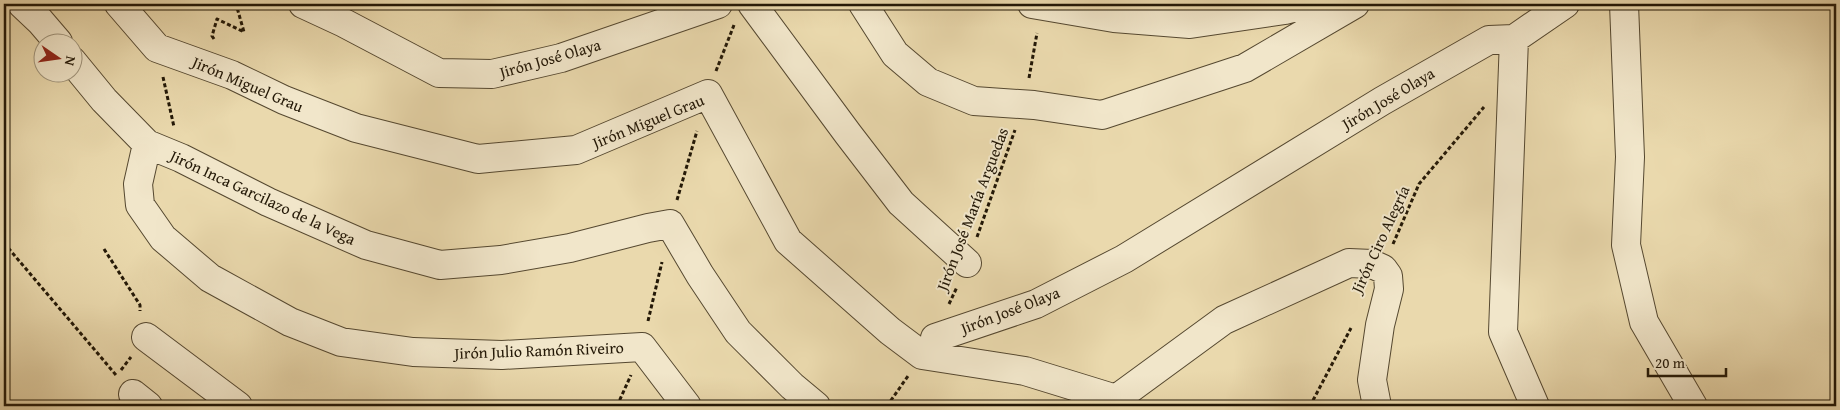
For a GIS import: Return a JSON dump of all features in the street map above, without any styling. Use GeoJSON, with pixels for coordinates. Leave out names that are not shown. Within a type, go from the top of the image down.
{"type":"FeatureCollection","features":[{"type":"Feature","properties":{"kind":"street"},"geometry":{"type":"LineString","coordinates":[[22,4],[49,32]]}},
{"type":"Feature","properties":{"kind":"street","name":"Jirón Miguel Grau"},"geometry":{"type":"LineString","coordinates":[[118,4],[156,47],[232,75],[284,100],[356,128],[478,159],[576,150],[708,94],[788,241],[890,331],[928,347],[1025,371],[1106,403]]}},
{"type":"Feature","properties":{"kind":"street","name":"Jirón José Olaya"},"geometry":{"type":"LineString","coordinates":[[303,4],[344,23],[438,73],[492,74],[561,58],[718,4]]}},
{"type":"Feature","properties":{"kind":"street"},"geometry":{"type":"LineString","coordinates":[[752,4],[901,202],[967,263]]}},
{"type":"Feature","properties":{"kind":"street"},"geometry":{"type":"LineString","coordinates":[[863,4],[895,54],[928,82],[974,101],[1024,104],[1102,115],[1245,68],[1356,4]]}},
{"type":"Feature","properties":{"kind":"street"},"geometry":{"type":"LineString","coordinates":[[1037,5],[1114,18],[1190,24],[1286,10],[1308,4]]}},
{"type":"Feature","properties":{"kind":"street"},"geometry":{"type":"LineString","coordinates":[[1535,406],[1503,332],[1514,39],[1565,4]]}},
{"type":"Feature","properties":{"kind":"street"},"geometry":{"type":"LineString","coordinates":[[1624,4],[1630,157],[1626,245],[1644,322],[1693,406]]}},
{"type":"Feature","properties":{"kind":"street","name":"Jirón José Olaya"},"geometry":{"type":"LineString","coordinates":[[928,347],[1036,304],[1124,259],[1382,101],[1489,40],[1514,39]]}},
{"type":"Feature","properties":{"kind":"street","name":"Jirón Inca Garcilazo de la Vega"},"geometry":{"type":"LineString","coordinates":[[82,73],[104,100],[146,144],[181,158],[268,202],[366,245],[440,265],[501,260],[570,248],[670,224],[700,275],[738,332],[792,386],[816,406]]}},
{"type":"Feature","properties":{"kind":"street","name":"Jirón Julio Ramón Riveiro"},"geometry":{"type":"LineString","coordinates":[[146,144],[138,184],[140,205],[162,238],[210,278],[290,322],[341,342],[412,352],[502,355],[642,347],[687,406]]}},
{"type":"Feature","properties":{"kind":"street"},"geometry":{"type":"LineString","coordinates":[[1106,403],[1224,320],[1349,263],[1372,264],[1383,269],[1388,276],[1389,289],[1380,325],[1372,380],[1377,406]]}},
{"type":"Feature","properties":{"kind":"street"},"geometry":{"type":"LineString","coordinates":[[146,337],[238,406]]}},
{"type":"Feature","properties":{"kind":"path"},"geometry":{"type":"LineString","coordinates":[[232,75],[212,36],[217,20],[244,32],[236,4]]}},
{"type":"Feature","properties":{"kind":"path","name":"Jirón José María Arguedas"},"geometry":{"type":"LineString","coordinates":[[886,406],[928,347],[967,263],[1024,104],[1037,5]]}},
{"type":"Feature","properties":{"kind":"path"},"geometry":{"type":"LineString","coordinates":[[156,47],[181,158]]}},
{"type":"Feature","properties":{"kind":"path","name":"Jirón Ciro Alegría"},"geometry":{"type":"LineString","coordinates":[[1383,269],[1419,184],[1513,72]]}},
{"type":"Feature","properties":{"kind":"path"},"geometry":{"type":"LineString","coordinates":[[4,243],[132,392]]}},
{"type":"Feature","properties":{"kind":"path"},"geometry":{"type":"LineString","coordinates":[[104,249],[140,305],[141,320],[146,337],[132,392]]}},
{"type":"Feature","properties":{"kind":"path"},"geometry":{"type":"LineString","coordinates":[[1310,406],[1355,320]]}}]}
